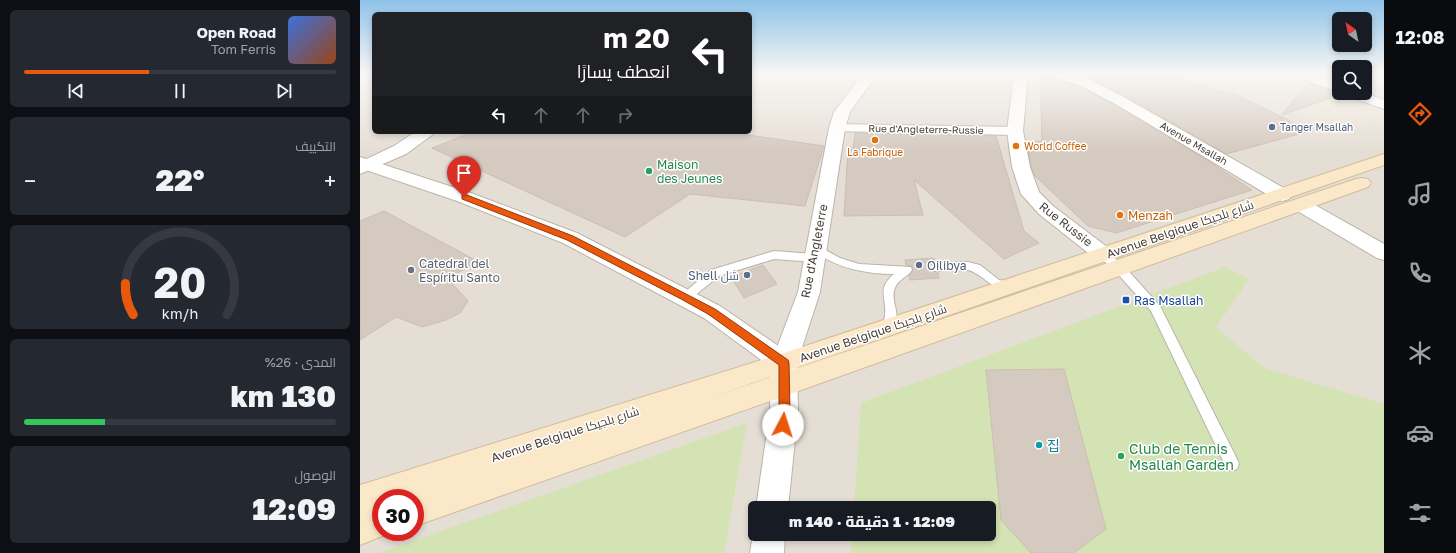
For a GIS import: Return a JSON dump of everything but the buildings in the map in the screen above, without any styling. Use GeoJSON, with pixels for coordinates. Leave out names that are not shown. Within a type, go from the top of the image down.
{"type":"FeatureCollection","features":[{"type":"Feature","properties":{"kind":"main road","name":"Avenue Belgique شارع بلجيكا"},"geometry":{"type":"LineString","coordinates":[[1292,200],[1384,160]]}},
{"type":"Feature","properties":{"kind":"main road","name":"Avenue Belgique شارع بلجيكا"},"geometry":{"type":"LineString","coordinates":[[424,507],[784,374],[1292,200],[1384,175]]}},
{"type":"Feature","properties":{"kind":"main road","name":"Avenue Belgique شارع بلجيكا"},"geometry":{"type":"LineString","coordinates":[[360,500],[784,374],[883,329],[1011,286],[1112,261]]}},
{"type":"Feature","properties":{"kind":"main road"},"geometry":{"type":"LineString","coordinates":[[360,529],[372,525]]}},
{"type":"Feature","properties":{"kind":"street","name":"Rue d'Angleterre"},"geometry":{"type":"LineString","coordinates":[[773,501],[784,411],[784,374],[809,292],[837,128],[842,112],[851,100]]}},
{"type":"Feature","properties":{"kind":"street","name":"Rue Russie"},"geometry":{"type":"LineString","coordinates":[[1018,100],[1015,131],[1021,167],[1030,194],[1046,210],[1112,261]]}},
{"type":"Feature","properties":{"kind":"street","name":"Avenue Msallah"},"geometry":{"type":"LineString","coordinates":[[1118,100],[1384,253]]}},
{"type":"Feature","properties":{"kind":"street"},"geometry":{"type":"LineString","coordinates":[[1371,100],[1384,105]]}},
{"type":"Feature","properties":{"kind":"street","name":"Rue d'Angleterre-Russie"},"geometry":{"type":"LineString","coordinates":[[837,128],[1015,131]]}},
{"type":"Feature","properties":{"kind":"street"},"geometry":{"type":"LineString","coordinates":[[364,165],[400,150],[423,134]]}},
{"type":"Feature","properties":{"kind":"street"},"geometry":{"type":"LineString","coordinates":[[364,165],[464,197],[570,238],[712,312],[784,374]]}},
{"type":"Feature","properties":{"kind":"street"},"geometry":{"type":"LineString","coordinates":[[767,553],[768,541]]}},
{"type":"Feature","properties":{"kind":"lane"},"geometry":{"type":"LineString","coordinates":[[685,297],[715,273],[774,255],[815,253],[825,255],[866,270],[884,272],[907,270],[896,276],[890,284],[887,296],[892,314],[889,324],[883,329]]}},
{"type":"Feature","properties":{"kind":"lane"},"geometry":{"type":"LineString","coordinates":[[1112,261],[1156,308],[1232,464]]}},
{"type":"Feature","properties":{"kind":"lane"},"geometry":{"type":"LineString","coordinates":[[936,267],[968,266],[976,268],[996,283],[1011,286]]}},
{"type":"Feature","properties":{"kind":"shaded area"},"geometry":{"type":"Polygon","coordinates":[[[360,100],[372,100],[372,134],[752,134],[752,100],[1384,100],[1384,553],[360,553],[360,100]]]}},
{"type":"Feature","properties":{"kind":"shaded area"},"geometry":{"type":"Polygon","coordinates":[[[1325,100],[1362,100],[1384,109],[1384,125],[1374,122],[1340,135],[1290,112],[1325,100]]]}},
{"type":"Feature","properties":{"kind":"green space","name":"Club de Tennis Msallah Garden"},"geometry":{"type":"Polygon","coordinates":[[[1225,267],[1249,279],[1216,327],[1264,368],[1384,404],[1384,553],[851,553],[852,541],[996,541],[996,501],[854,501],[861,403],[1225,267]]]}},
{"type":"Feature","properties":{"kind":"green space"},"geometry":{"type":"Polygon","coordinates":[[[747,423],[724,553],[379,553],[413,541],[424,541],[424,537],[747,423]]]}},
{"type":"Feature","properties":{"kind":"place","name":"Tanger Msallah"},"geometry":{"type":"Point","coordinates":[1272,127]}},
{"type":"Feature","properties":{"kind":"place","name":"La Fabrique"},"geometry":{"type":"Point","coordinates":[875,140]}},
{"type":"Feature","properties":{"kind":"place","name":"World Coffee"},"geometry":{"type":"Point","coordinates":[1016,146]}},
{"type":"Feature","properties":{"kind":"place","name":"Maison des Jeunes"},"geometry":{"type":"Point","coordinates":[649,171]}},
{"type":"Feature","properties":{"kind":"place","name":"Menzah"},"geometry":{"type":"Point","coordinates":[1120,215]}},
{"type":"Feature","properties":{"kind":"place","name":"Oilibya"},"geometry":{"type":"Point","coordinates":[919,265]}},
{"type":"Feature","properties":{"kind":"place","name":"Catedral del Espíritu Santo"},"geometry":{"type":"Point","coordinates":[411,270]}},
{"type":"Feature","properties":{"kind":"place","name":"Shell شل"},"geometry":{"type":"Point","coordinates":[747,275]}},
{"type":"Feature","properties":{"kind":"place","name":"Ras Msallah"},"geometry":{"type":"Point","coordinates":[1126,300]}},
{"type":"Feature","properties":{"kind":"place","name":"집"},"geometry":{"type":"Point","coordinates":[1039,445]}},
{"type":"Feature","properties":{"kind":"place","name":"Club de Tennis Msallah Garden"},"geometry":{"type":"Point","coordinates":[1121,456]}},
{"type":"Feature","properties":{"kind":"route"},"geometry":{"type":"LineString","coordinates":[[464,197],[570,238],[685,297],[712,312],[784,363],[783,425]]}}]}
